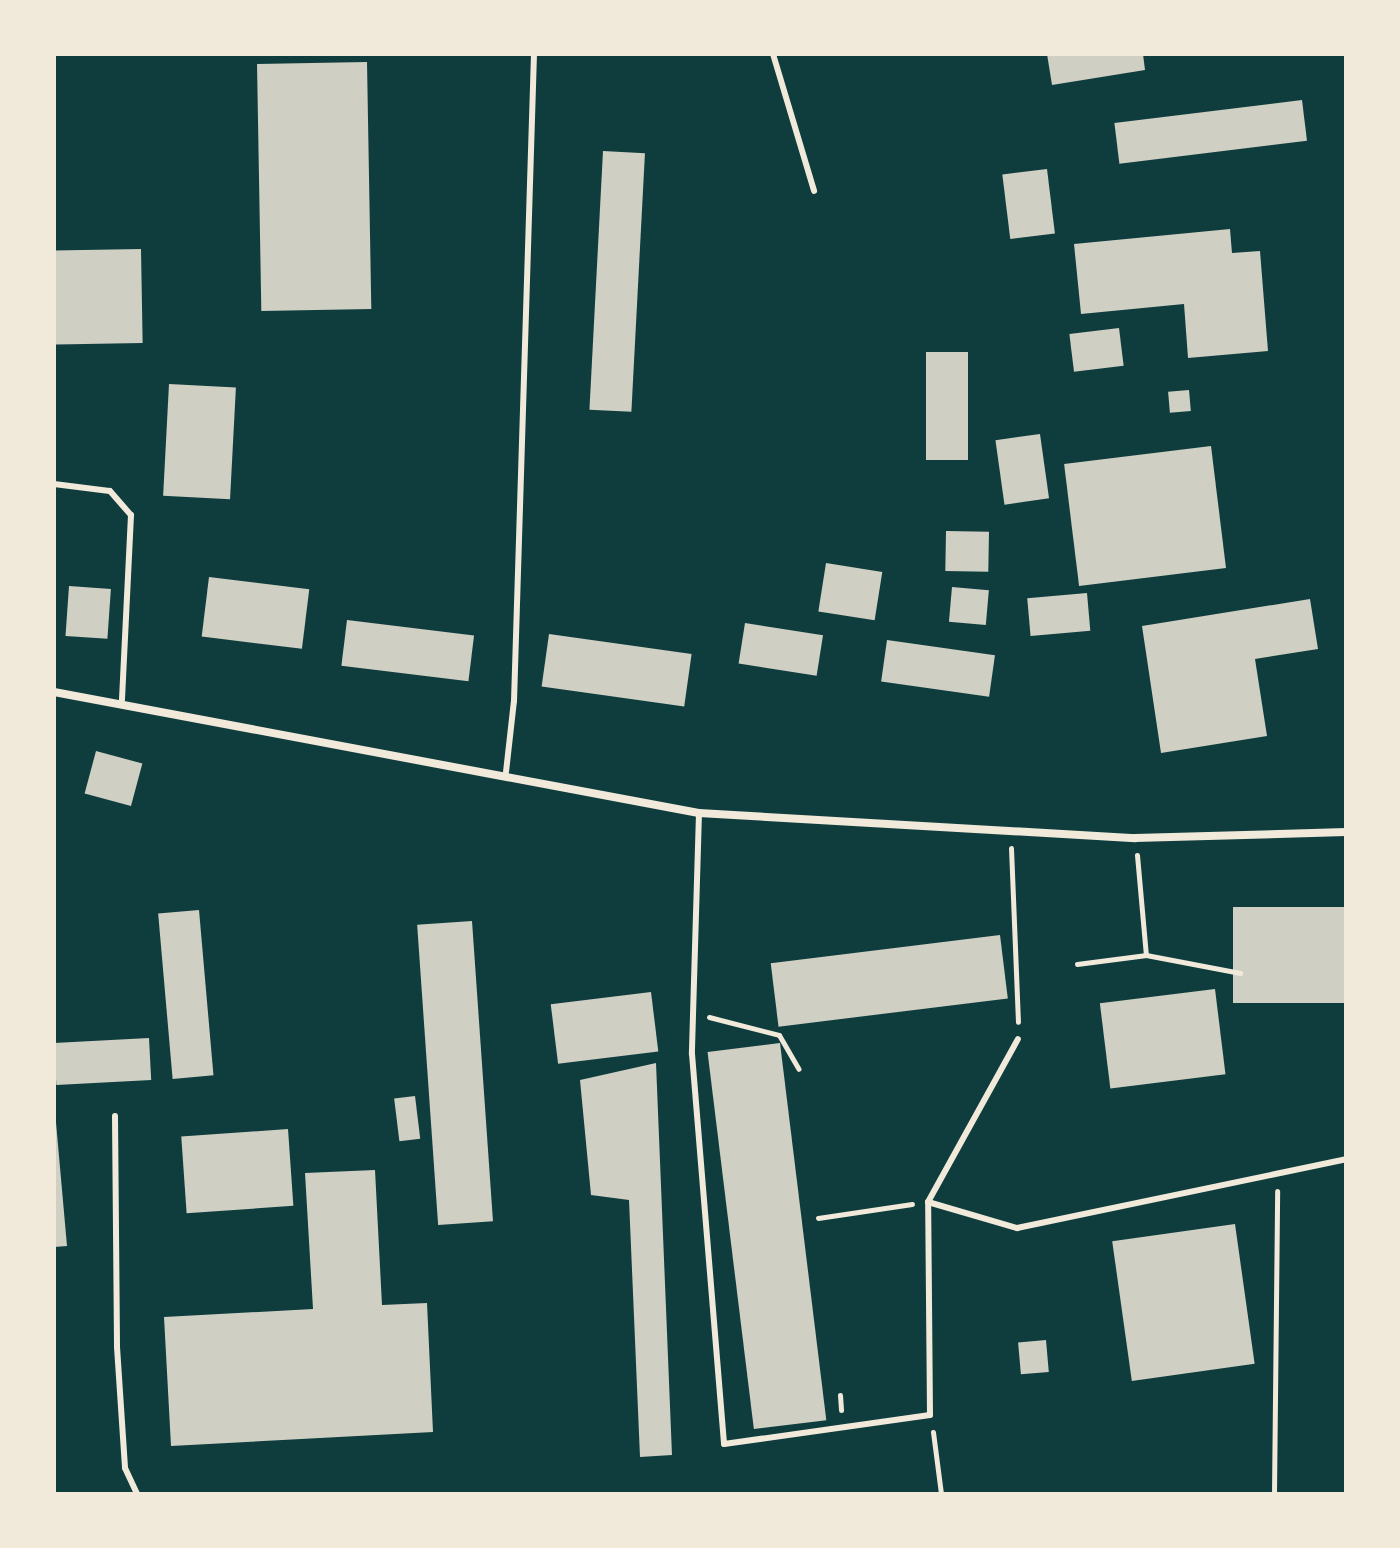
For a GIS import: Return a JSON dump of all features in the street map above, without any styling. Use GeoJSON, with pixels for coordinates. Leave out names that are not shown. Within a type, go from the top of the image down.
{"type":"FeatureCollection","features":[{"type":"Feature","properties":{"kind":"street"},"geometry":{"type":"LineString","coordinates":[[54,692],[122,700],[506,772],[699,813],[1135,838],[1346,832]]}},
{"type":"Feature","properties":{"kind":"lane"},"geometry":{"type":"LineString","coordinates":[[506,772],[514,701],[534,54]]}},
{"type":"Feature","properties":{"kind":"lane"},"geometry":{"type":"LineString","coordinates":[[773,54],[814,191]]}},
{"type":"Feature","properties":{"kind":"lane"},"geometry":{"type":"LineString","coordinates":[[54,484],[110,491],[131,515],[122,700]]}},
{"type":"Feature","properties":{"kind":"lane"},"geometry":{"type":"LineString","coordinates":[[699,813],[693,1013],[724,1444],[930,1415],[928,1202],[1018,1039]]}},
{"type":"Feature","properties":{"kind":"lane"},"geometry":{"type":"LineString","coordinates":[[115,1116],[117,1347],[125,1468],[137,1494]]}},
{"type":"Feature","properties":{"kind":"lane"},"geometry":{"type":"LineString","coordinates":[[928,1202],[1017,1228],[1346,1159]]}},
{"type":"Feature","properties":{"kind":"path"},"geometry":{"type":"LineString","coordinates":[[1010,830],[1018,1039]]}},
{"type":"Feature","properties":{"kind":"path"},"geometry":{"type":"LineString","coordinates":[[1135,838],[1146,955]]}},
{"type":"Feature","properties":{"kind":"path"},"geometry":{"type":"LineString","coordinates":[[1077,964],[1146,955],[1240,973]]}},
{"type":"Feature","properties":{"kind":"path"},"geometry":{"type":"LineString","coordinates":[[693,1013],[779,1035],[799,1069]]}},
{"type":"Feature","properties":{"kind":"path"},"geometry":{"type":"LineString","coordinates":[[1274,1494],[1277,1175]]}},
{"type":"Feature","properties":{"kind":"path"},"geometry":{"type":"LineString","coordinates":[[818,1218],[928,1202]]}},
{"type":"Feature","properties":{"kind":"path"},"geometry":{"type":"LineString","coordinates":[[930,1415],[941,1494]]}},
{"type":"Feature","properties":{"kind":"building"},"geometry":{"type":"Polygon","coordinates":[[[1047,54],[1143,54],[1145,70],[1052,85],[1047,54]]]}},
{"type":"Feature","properties":{"kind":"building"},"geometry":{"type":"Polygon","coordinates":[[[367,62],[371,309],[261,311],[257,64],[367,62]]]}},
{"type":"Feature","properties":{"kind":"building"},"geometry":{"type":"Polygon","coordinates":[[[1302,100],[1307,141],[1119,164],[1114,123],[1302,100]]]}},
{"type":"Feature","properties":{"kind":"building"},"geometry":{"type":"Polygon","coordinates":[[[603,151],[645,153],[631,412],[589,410],[603,151]]]}},
{"type":"Feature","properties":{"kind":"building"},"geometry":{"type":"Polygon","coordinates":[[[1047,169],[1055,234],[1010,239],[1002,174],[1047,169]]]}},
{"type":"Feature","properties":{"kind":"building"},"geometry":{"type":"Polygon","coordinates":[[[1230,229],[1232,253],[1260,251],[1268,351],[1188,358],[1184,304],[1081,314],[1074,244],[1230,229]]]}},
{"type":"Feature","properties":{"kind":"building"},"geometry":{"type":"Polygon","coordinates":[[[141,249],[143,343],[56,345],[54,251],[141,249]]]}},
{"type":"Feature","properties":{"kind":"building"},"geometry":{"type":"Polygon","coordinates":[[[1119,328],[1124,366],[1074,372],[1069,334],[1119,328]]]}},
{"type":"Feature","properties":{"kind":"building"},"geometry":{"type":"Polygon","coordinates":[[[926,352],[968,352],[968,460],[926,460],[926,352]]]}},
{"type":"Feature","properties":{"kind":"building"},"geometry":{"type":"Polygon","coordinates":[[[169,384],[236,388],[230,499],[163,496],[169,384]]]}},
{"type":"Feature","properties":{"kind":"building"},"geometry":{"type":"Polygon","coordinates":[[[1189,390],[1191,411],[1170,413],[1168,392],[1189,390]]]}},
{"type":"Feature","properties":{"kind":"building"},"geometry":{"type":"Polygon","coordinates":[[[1040,434],[1049,498],[1004,505],[995,440],[1040,434]]]}},
{"type":"Feature","properties":{"kind":"building"},"geometry":{"type":"Polygon","coordinates":[[[1211,446],[1226,568],[1079,586],[1064,464],[1211,446]]]}},
{"type":"Feature","properties":{"kind":"building"},"geometry":{"type":"Polygon","coordinates":[[[946,531],[989,532],[988,572],[945,571],[946,531]]]}},
{"type":"Feature","properties":{"kind":"building"},"geometry":{"type":"Polygon","coordinates":[[[826,563],[882,572],[875,620],[818,611],[826,563]]]}},
{"type":"Feature","properties":{"kind":"building"},"geometry":{"type":"Polygon","coordinates":[[[209,577],[309,589],[302,649],[202,637],[209,577]]]}},
{"type":"Feature","properties":{"kind":"building"},"geometry":{"type":"Polygon","coordinates":[[[69,586],[111,589],[107,639],[66,636],[69,586]]]}},
{"type":"Feature","properties":{"kind":"building"},"geometry":{"type":"Polygon","coordinates":[[[952,587],[989,590],[986,625],[949,622],[952,587]]]}},
{"type":"Feature","properties":{"kind":"building"},"geometry":{"type":"Polygon","coordinates":[[[1087,593],[1090,631],[1031,636],[1027,598],[1087,593]]]}},
{"type":"Feature","properties":{"kind":"building"},"geometry":{"type":"Polygon","coordinates":[[[1310,599],[1318,649],[1255,659],[1267,736],[1161,753],[1142,626],[1310,599]]]}},
{"type":"Feature","properties":{"kind":"building"},"geometry":{"type":"Polygon","coordinates":[[[347,620],[474,636],[468,681],[341,666],[347,620]]]}},
{"type":"Feature","properties":{"kind":"building"},"geometry":{"type":"Polygon","coordinates":[[[745,623],[823,635],[817,676],[739,663],[745,623]]]}},
{"type":"Feature","properties":{"kind":"building"},"geometry":{"type":"Polygon","coordinates":[[[549,634],[692,654],[684,707],[542,686],[549,634]]]}},
{"type":"Feature","properties":{"kind":"building"},"geometry":{"type":"Polygon","coordinates":[[[887,640],[995,655],[989,697],[881,682],[887,640]]]}},
{"type":"Feature","properties":{"kind":"building"},"geometry":{"type":"Polygon","coordinates":[[[96,751],[142,763],[131,806],[85,794],[96,751]]]}},
{"type":"Feature","properties":{"kind":"building"},"geometry":{"type":"Polygon","coordinates":[[[1233,907],[1346,907],[1346,1003],[1233,1003],[1233,907]]]}},
{"type":"Feature","properties":{"kind":"building"},"geometry":{"type":"Polygon","coordinates":[[[199,910],[213,1075],[173,1079],[158,914],[199,910]]]}},
{"type":"Feature","properties":{"kind":"building"},"geometry":{"type":"Polygon","coordinates":[[[472,921],[493,1221],[438,1225],[417,925],[472,921]]]}},
{"type":"Feature","properties":{"kind":"building"},"geometry":{"type":"Polygon","coordinates":[[[1000,935],[1008,999],[779,1027],[771,963],[1000,935]]]}},
{"type":"Feature","properties":{"kind":"building"},"geometry":{"type":"Polygon","coordinates":[[[1215,989],[1225,1074],[1110,1088],[1100,1003],[1215,989]]]}},
{"type":"Feature","properties":{"kind":"building"},"geometry":{"type":"Polygon","coordinates":[[[651,992],[658,1052],[558,1064],[551,1004],[651,992]]]}},
{"type":"Feature","properties":{"kind":"building"},"geometry":{"type":"Polygon","coordinates":[[[149,1038],[151,1080],[56,1085],[54,1043],[149,1038]]]}},
{"type":"Feature","properties":{"kind":"building"},"geometry":{"type":"Polygon","coordinates":[[[780,1043],[826,1420],[754,1429],[708,1052],[780,1043]]]}},
{"type":"Feature","properties":{"kind":"building"},"geometry":{"type":"Polygon","coordinates":[[[656,1063],[672,1455],[640,1457],[629,1200],[591,1195],[580,1080],[656,1063]]]}},
{"type":"Feature","properties":{"kind":"building"},"geometry":{"type":"Polygon","coordinates":[[[415,1096],[420,1139],[399,1141],[394,1099],[415,1096]]]}},
{"type":"Feature","properties":{"kind":"building"},"geometry":{"type":"Polygon","coordinates":[[[54,1100],[67,1246],[54,1247],[54,1100]]]}},
{"type":"Feature","properties":{"kind":"building"},"geometry":{"type":"Polygon","coordinates":[[[288,1129],[293,1206],[187,1213],[181,1136],[288,1129]]]}},
{"type":"Feature","properties":{"kind":"building"},"geometry":{"type":"Polygon","coordinates":[[[375,1170],[382,1305],[427,1303],[433,1432],[171,1446],[164,1317],[313,1309],[305,1173],[375,1170]]]}},
{"type":"Feature","properties":{"kind":"building"},"geometry":{"type":"Polygon","coordinates":[[[1235,1224],[1255,1364],[1132,1381],[1112,1241],[1235,1224]]]}},
{"type":"Feature","properties":{"kind":"building"},"geometry":{"type":"Polygon","coordinates":[[[1046,1340],[1049,1372],[1021,1374],[1018,1342],[1046,1340]]]}}]}
